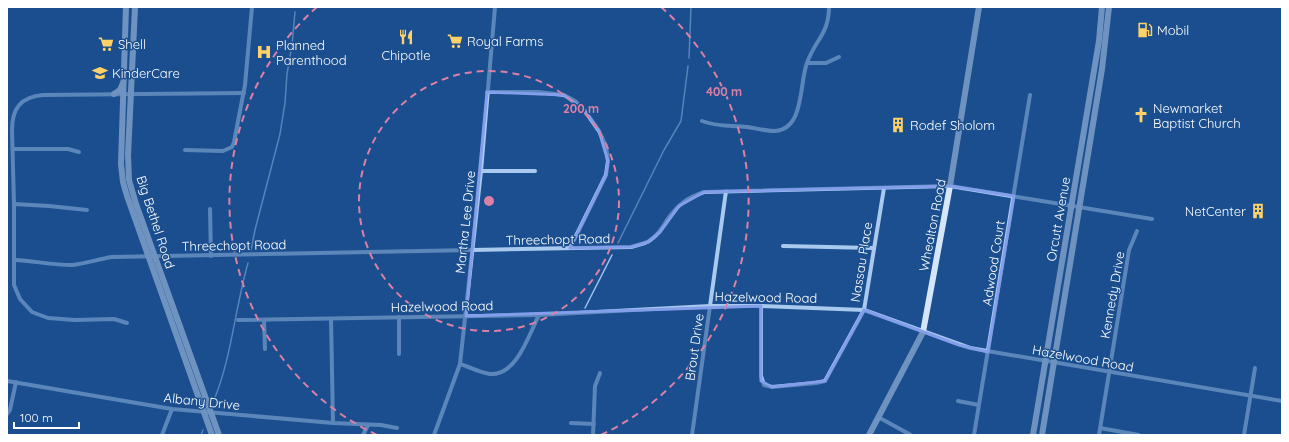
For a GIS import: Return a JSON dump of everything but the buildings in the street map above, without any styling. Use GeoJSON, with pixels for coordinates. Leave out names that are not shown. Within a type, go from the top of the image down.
{"type":"FeatureCollection","features":[{"type":"Feature","properties":{"kind":"main road","name":"Big Bethel Road"},"geometry":{"type":"LineString","coordinates":[[126,7],[124,78],[127,94],[129,180],[155,257],[220,435]]}},
{"type":"Feature","properties":{"kind":"main road","name":"Big Bethel Road"},"geometry":{"type":"LineString","coordinates":[[135,7],[121,157],[122,177],[148,257],[212,435]]}},
{"type":"Feature","properties":{"kind":"main road","name":"Whealton Road"},"geometry":{"type":"LineString","coordinates":[[869,435],[923,332],[950,186],[979,7]]}},
{"type":"Feature","properties":{"kind":"main road","name":"Orcutt Avenue"},"geometry":{"type":"LineString","coordinates":[[1033,435],[1095,65],[1102,7]]}},
{"type":"Feature","properties":{"kind":"main road","name":"Orcutt Avenue"},"geometry":{"type":"LineString","coordinates":[[1042,435],[1099,87],[1108,29],[1109,7]]}},
{"type":"Feature","properties":{"kind":"main road"},"geometry":{"type":"LineString","coordinates":[[1095,65],[1098,68],[1097,80],[1099,87]]}},
{"type":"Feature","properties":{"kind":"main road"},"geometry":{"type":"LineString","coordinates":[[114,94],[120,90],[124,78]]}},
{"type":"Feature","properties":{"kind":"street"},"geometry":{"type":"LineString","coordinates":[[185,150],[223,151],[232,147],[244,94],[252,7]]}},
{"type":"Feature","properties":{"kind":"street","name":"Martha Lee Drive"},"geometry":{"type":"LineString","coordinates":[[434,435],[452,390],[460,364],[481,170],[495,7]]}},
{"type":"Feature","properties":{"kind":"street"},"geometry":{"type":"LineString","coordinates":[[702,121],[715,125],[779,130],[785,128],[794,120],[807,63],[824,32],[829,7]]}},
{"type":"Feature","properties":{"kind":"street"},"geometry":{"type":"LineString","coordinates":[[807,63],[826,63],[839,57]]}},
{"type":"Feature","properties":{"kind":"street"},"geometry":{"type":"LineString","coordinates":[[487,92],[538,92],[564,95],[575,101],[585,111],[599,131],[606,146],[608,161],[606,175],[570,248]]}},
{"type":"Feature","properties":{"kind":"street"},"geometry":{"type":"LineString","coordinates":[[127,323],[114,319],[75,320],[48,318],[32,312],[20,299],[16,292],[14,286],[15,260],[12,121],[14,113],[20,103],[26,99],[33,96],[44,95],[244,94]]}},
{"type":"Feature","properties":{"kind":"street","name":"Adwood Court"},"geometry":{"type":"LineString","coordinates":[[974,435],[1030,95]]}},
{"type":"Feature","properties":{"kind":"street"},"geometry":{"type":"LineString","coordinates":[[13,149],[68,148],[79,152]]}},
{"type":"Feature","properties":{"kind":"street"},"geometry":{"type":"LineString","coordinates":[[481,170],[535,171]]}},
{"type":"Feature","properties":{"kind":"street","name":"Threechopt Road"},"geometry":{"type":"LineString","coordinates":[[15,260],[71,265],[112,257],[631,247],[648,242],[660,232],[672,214],[689,197],[704,192],[726,191],[950,186],[1152,219]]}},
{"type":"Feature","properties":{"kind":"street","name":"Nassau Place"},"geometry":{"type":"LineString","coordinates":[[761,306],[761,381],[764,385],[772,388],[825,381],[864,310],[884,188]]}},
{"type":"Feature","properties":{"kind":"street","name":"Brout Drive"},"geometry":{"type":"LineString","coordinates":[[692,435],[726,191]]}},
{"type":"Feature","properties":{"kind":"street"},"geometry":{"type":"LineString","coordinates":[[14,204],[87,210]]}},
{"type":"Feature","properties":{"kind":"street"},"geometry":{"type":"LineString","coordinates":[[210,209],[211,256]]}},
{"type":"Feature","properties":{"kind":"street","name":"Kennedy Drive"},"geometry":{"type":"LineString","coordinates":[[1099,435],[1129,250],[1137,231]]}},
{"type":"Feature","properties":{"kind":"street"},"geometry":{"type":"LineString","coordinates":[[783,246],[873,248]]}},
{"type":"Feature","properties":{"kind":"street","name":"Hazelwood Road"},"geometry":{"type":"LineString","coordinates":[[238,320],[539,314],[710,306],[761,306],[864,310],[970,348],[988,352],[1282,401]]}},
{"type":"Feature","properties":{"kind":"street"},"geometry":{"type":"LineString","coordinates":[[460,364],[491,374],[500,373],[508,369],[514,364],[519,356],[539,314]]}},
{"type":"Feature","properties":{"kind":"street"},"geometry":{"type":"LineString","coordinates":[[398,317],[399,354]]}},
{"type":"Feature","properties":{"kind":"street"},"geometry":{"type":"LineString","coordinates":[[331,319],[333,423]]}},
{"type":"Feature","properties":{"kind":"street"},"geometry":{"type":"LineString","coordinates":[[264,320],[265,349]]}},
{"type":"Feature","properties":{"kind":"street"},"geometry":{"type":"LineString","coordinates":[[1244,435],[1255,368]]}},
{"type":"Feature","properties":{"kind":"street"},"geometry":{"type":"LineString","coordinates":[[594,435],[595,386],[600,373]]}},
{"type":"Feature","properties":{"kind":"street","name":"Albany Drive"},"geometry":{"type":"LineString","coordinates":[[7,381],[204,413],[333,423],[381,425],[397,428]]}},
{"type":"Feature","properties":{"kind":"street"},"geometry":{"type":"LineString","coordinates":[[7,414],[10,410],[16,382]]}},
{"type":"Feature","properties":{"kind":"street"},"geometry":{"type":"LineString","coordinates":[[958,401],[979,406]]}},
{"type":"Feature","properties":{"kind":"street"},"geometry":{"type":"LineString","coordinates":[[162,435],[172,409]]}},
{"type":"Feature","properties":{"kind":"street"},"geometry":{"type":"LineString","coordinates":[[878,417],[911,435]]}},
{"type":"Feature","properties":{"kind":"street"},"geometry":{"type":"LineString","coordinates":[[571,423],[594,424]]}},
{"type":"Feature","properties":{"kind":"street"},"geometry":{"type":"LineString","coordinates":[[363,435],[368,425]]}},
{"type":"Feature","properties":{"kind":"street"},"geometry":{"type":"LineString","coordinates":[[1100,428],[1139,435]]}},
{"type":"Feature","properties":{"kind":"highlighted area"},"geometry":{"type":"Polygon","coordinates":[[[487,92],[564,95],[585,111],[599,131],[608,161],[606,175],[570,248],[631,247],[648,242],[660,232],[679,206],[704,192],[950,186],[1014,196],[988,352],[959,345],[864,310],[825,381],[772,387],[761,381],[761,306],[466,316],[487,92]]]}},
{"type":"Feature","properties":{"kind":"waterway"},"geometry":{"type":"LineString","coordinates":[[689,58],[691,7]]}},
{"type":"Feature","properties":{"kind":"waterway"},"geometry":{"type":"LineString","coordinates":[[251,250],[280,134],[295,12]]}},
{"type":"Feature","properties":{"kind":"waterway"},"geometry":{"type":"LineString","coordinates":[[618,243],[664,150],[681,121],[688,66]]}},
{"type":"Feature","properties":{"kind":"waterway"},"geometry":{"type":"LineString","coordinates":[[585,308],[612,255]]}},
{"type":"Feature","properties":{"kind":"waterway"},"geometry":{"type":"LineString","coordinates":[[214,400],[225,366],[248,263]]}},
{"type":"Feature","properties":{"kind":"waterway"},"geometry":{"type":"LineString","coordinates":[[201,435],[203,430]]}},
{"type":"Feature","properties":{"kind":"place","name":"Mobil"},"geometry":{"type":"Point","coordinates":[1145,30]}},
{"type":"Feature","properties":{"kind":"place","name":"Chipotle"},"geometry":{"type":"Point","coordinates":[406,37]}},
{"type":"Feature","properties":{"kind":"place","name":"Royal Farms"},"geometry":{"type":"Point","coordinates":[455,41]}},
{"type":"Feature","properties":{"kind":"place","name":"Shell"},"geometry":{"type":"Point","coordinates":[106,44]}},
{"type":"Feature","properties":{"kind":"place","name":"Planned Parenthood"},"geometry":{"type":"Point","coordinates":[264,52]}},
{"type":"Feature","properties":{"kind":"place","name":"KinderCare"},"geometry":{"type":"Point","coordinates":[100,73]}},
{"type":"Feature","properties":{"kind":"place","name":"Newmarket Baptist Church"},"geometry":{"type":"Point","coordinates":[1141,115]}},
{"type":"Feature","properties":{"kind":"place","name":"Rodef Sholom"},"geometry":{"type":"Point","coordinates":[898,125]}},
{"type":"Feature","properties":{"kind":"place","name":"NetCenter"},"geometry":{"type":"Point","coordinates":[1258,211]}}]}
